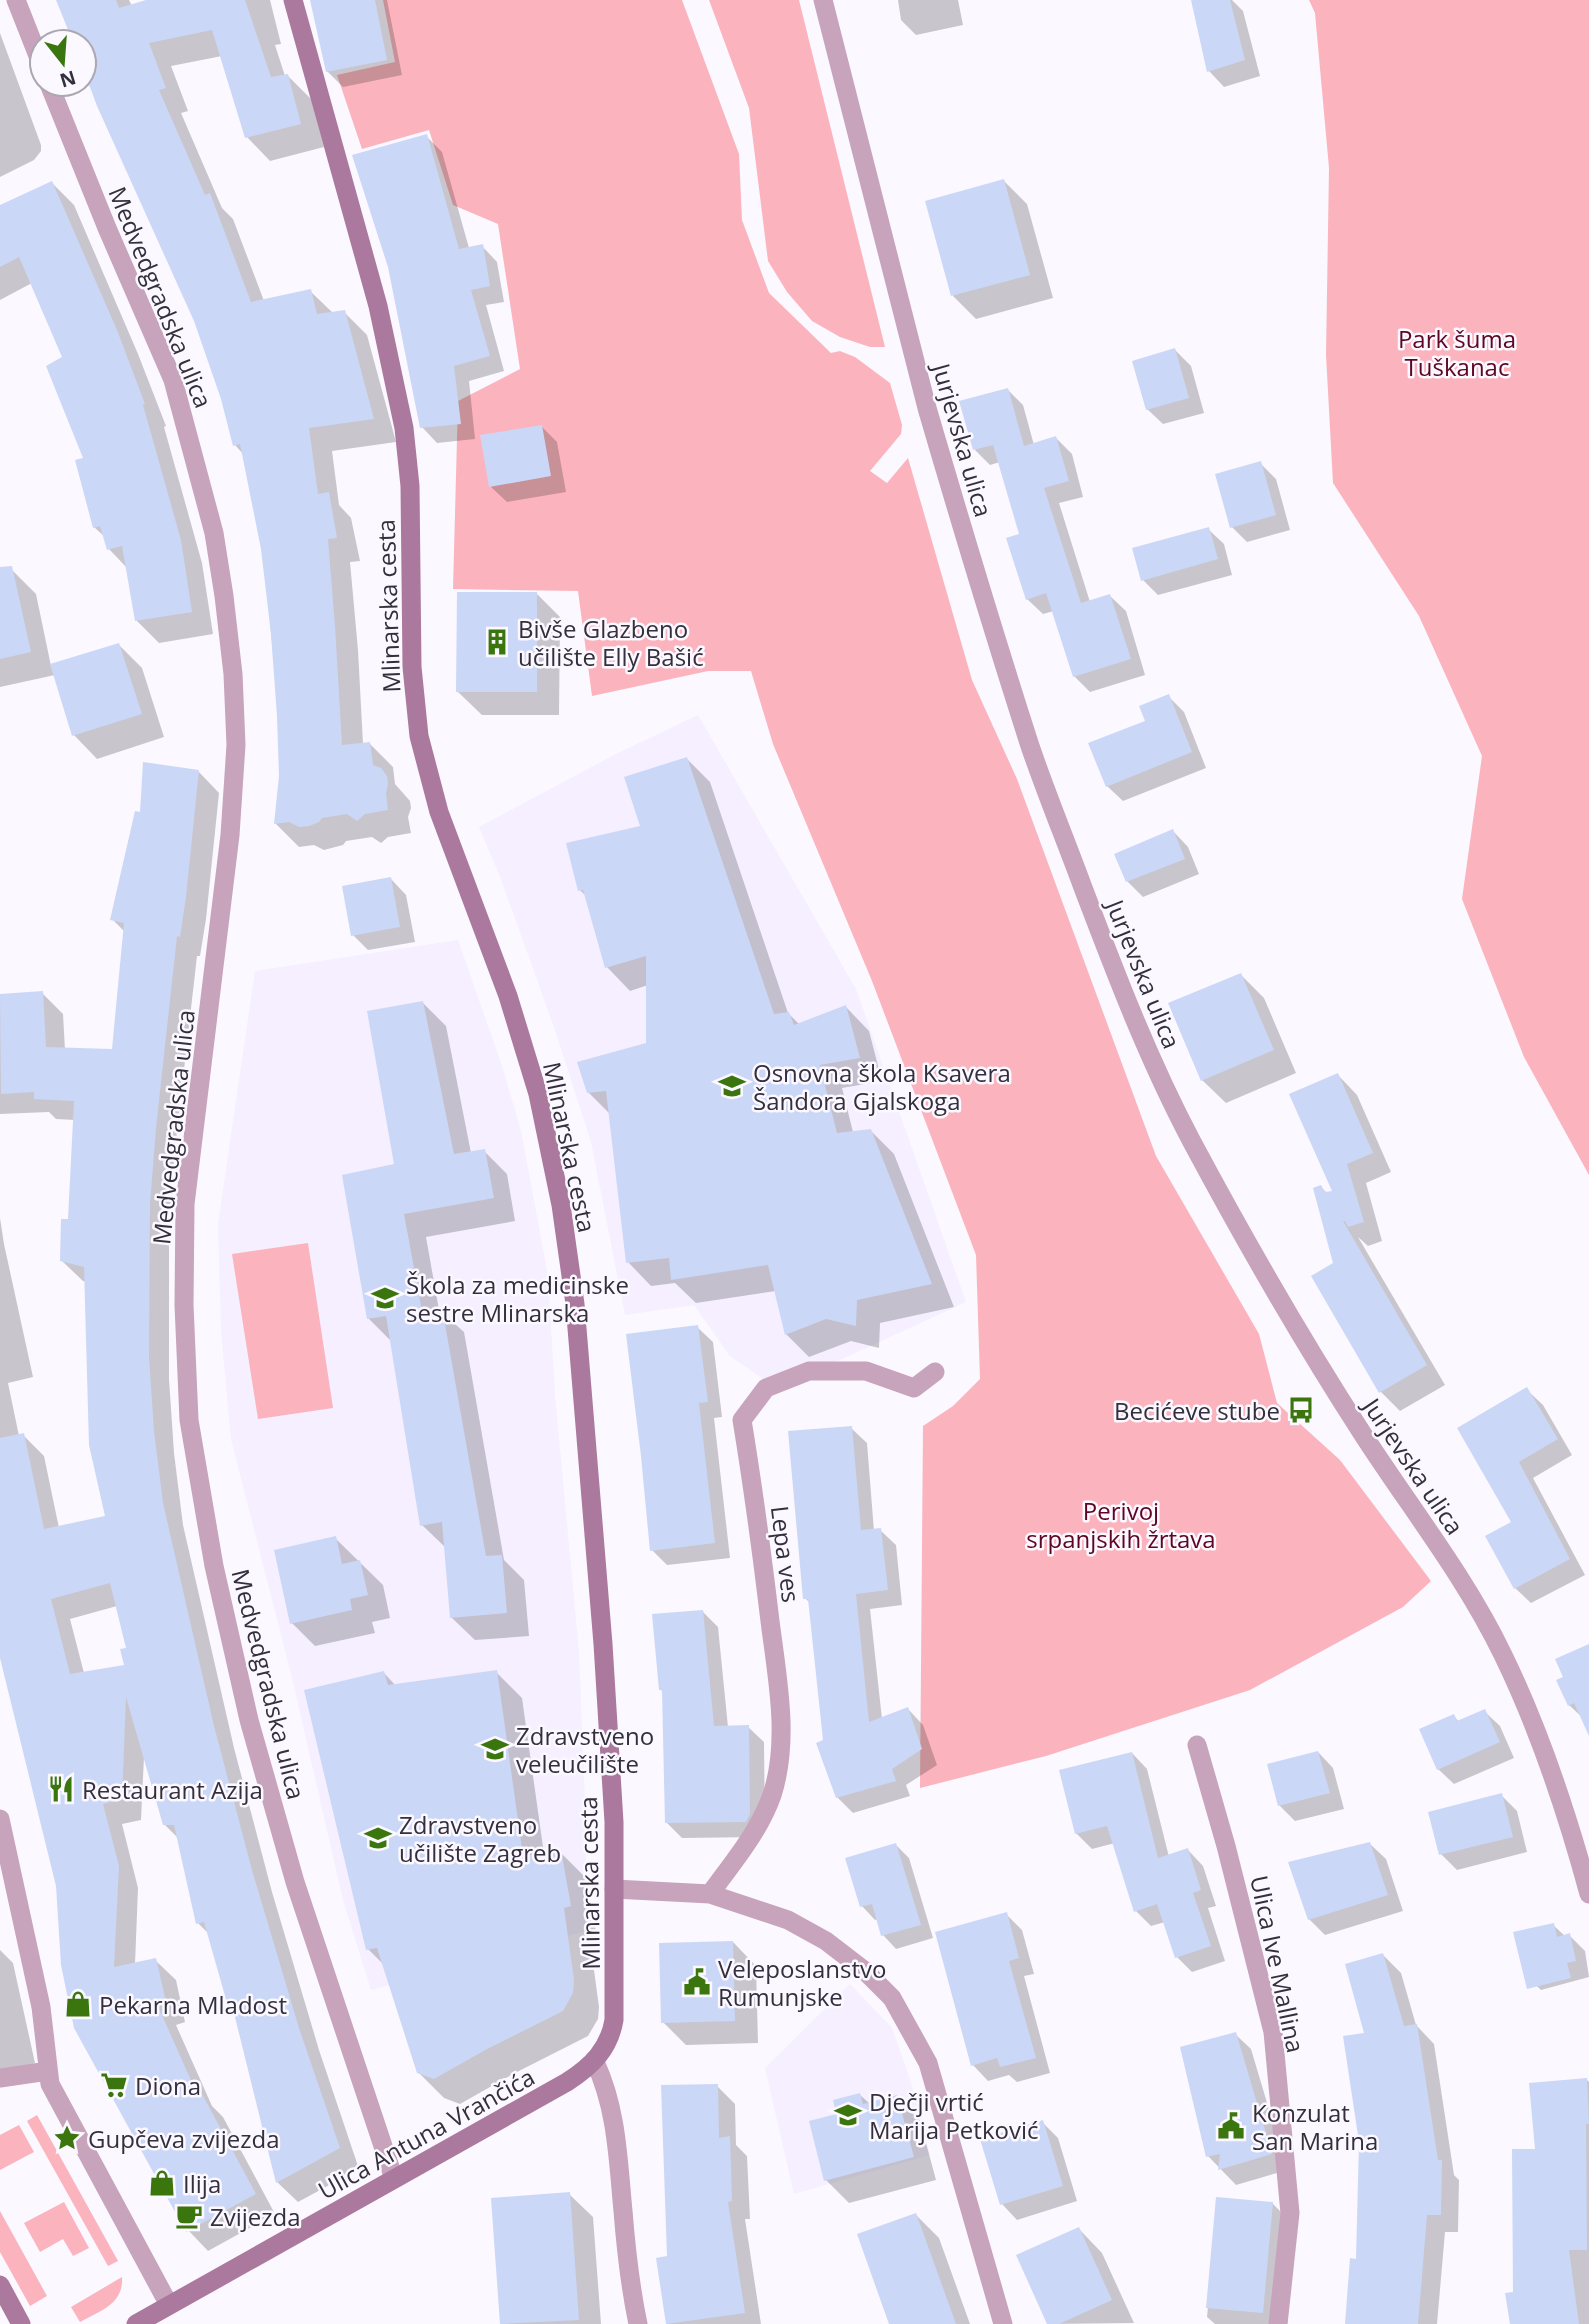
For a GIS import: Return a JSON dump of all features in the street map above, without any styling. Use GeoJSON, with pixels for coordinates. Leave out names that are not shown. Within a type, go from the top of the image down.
{"type":"FeatureCollection","features":[{"type":"Feature","properties":{"kind":"main road","name":"Mlinarska cesta"},"geometry":{"type":"LineString","coordinates":[[293,0],[378,306],[404,428],[410,486],[412,667],[419,736],[439,812],[508,996],[534,1082],[561,1206],[575,1304],[594,1525],[614,1822],[614,2020],[611,2034],[595,2062]]}},
{"type":"Feature","properties":{"kind":"main road","name":"Ulica Antuna Vrančića"},"geometry":{"type":"LineString","coordinates":[[169,2305],[567,2082],[595,2062]]}},
{"type":"Feature","properties":{"kind":"main road"},"geometry":{"type":"LineString","coordinates":[[0,2286],[21,2324]]}},
{"type":"Feature","properties":{"kind":"main road"},"geometry":{"type":"LineString","coordinates":[[136,2324],[169,2305]]}},
{"type":"Feature","properties":{"kind":"street"},"geometry":{"type":"LineString","coordinates":[[16,0],[28,30]]}},
{"type":"Feature","properties":{"kind":"street","name":"Jurjevska ulica"},"geometry":{"type":"LineString","coordinates":[[823,0],[923,395],[1032,750],[1123,993],[1148,1054],[1192,1141],[1291,1319],[1365,1438],[1465,1589],[1502,1653],[1538,1737],[1570,1823],[1589,1894]]}},
{"type":"Feature","properties":{"kind":"street","name":"Medvedgradska ulica"},"geometry":{"type":"LineString","coordinates":[[55,98],[173,380],[214,533],[233,674],[236,745],[230,837],[185,1204],[184,1305],[189,1420],[214,1566],[248,1720],[295,1882],[394,2179]]}},
{"type":"Feature","properties":{"kind":"street","name":"Lepa ves"},"geometry":{"type":"LineString","coordinates":[[710,1894],[758,1828],[772,1795],[781,1758],[778,1687],[757,1513],[742,1420],[766,1388],[809,1371],[866,1371],[914,1388],[935,1372]]}},
{"type":"Feature","properties":{"kind":"street","name":"Ulica Ive Mallina"},"geometry":{"type":"LineString","coordinates":[[1197,1745],[1226,1846],[1273,2032],[1290,2213],[1278,2324]]}},
{"type":"Feature","properties":{"kind":"street"},"geometry":{"type":"LineString","coordinates":[[0,1819],[41,2007],[48,2071],[55,2097],[169,2305]]}},
{"type":"Feature","properties":{"kind":"street"},"geometry":{"type":"LineString","coordinates":[[614,1889],[710,1894],[788,1920],[827,1941],[865,1971],[892,1998],[928,2063],[1003,2324]]}},
{"type":"Feature","properties":{"kind":"street"},"geometry":{"type":"LineString","coordinates":[[595,2062],[608,2092],[611,2107],[618,2152],[629,2277],[638,2324]]}},
{"type":"Feature","properties":{"kind":"street"},"geometry":{"type":"LineString","coordinates":[[0,2078],[48,2071]]}},
{"type":"Feature","properties":{"kind":"shaded area","name":"Osnovna škola Ksavera Šandora Gjalskoga"},"geometry":{"type":"Polygon","coordinates":[[[698,715],[856,989],[966,1302],[777,1389],[730,1356],[694,1305],[625,1315],[591,1142],[555,1030],[501,879],[479,827],[614,755],[698,715]]]}},
{"type":"Feature","properties":{"kind":"shaded area","name":"Škola za medicinske sestre Mlinarska"},"geometry":{"type":"Polygon","coordinates":[[[458,940],[502,1066],[521,1131],[548,1276],[555,1395],[579,1653],[586,1826],[586,1931],[371,1990],[343,1900],[293,1682],[231,1439],[221,1330],[218,1224],[255,971],[458,940]]]}},
{"type":"Feature","properties":{"kind":"shaded area","name":"Dječji vrtić Marija Petković"},"geometry":{"type":"Polygon","coordinates":[[[850,1984],[892,2028],[909,2076],[930,2155],[794,2194],[765,2068],[850,1984]]]}},
{"type":"Feature","properties":{"kind":"green space","name":"Perivoj srpanjskih žrtava"},"geometry":{"type":"Polygon","coordinates":[[[383,0],[682,0],[739,154],[742,220],[769,293],[831,353],[840,351],[855,357],[890,383],[902,425],[901,434],[870,471],[887,483],[908,458],[972,680],[1017,779],[1156,1156],[1259,1334],[1277,1403],[1340,1460],[1431,1581],[1403,1607],[1250,1690],[1046,1756],[920,1788],[923,1426],[953,1406],[980,1379],[976,1255],[872,981],[773,744],[751,671],[708,671],[592,696],[578,591],[453,589],[458,401],[520,369],[498,224],[453,205],[429,130],[362,149],[337,75],[395,62],[383,0]]]}},
{"type":"Feature","properties":{"kind":"green space"},"geometry":{"type":"Polygon","coordinates":[[[709,0],[799,0],[885,347],[870,347],[840,337],[812,321],[787,292],[768,261],[749,108],[709,0]]]}},
{"type":"Feature","properties":{"kind":"green space","name":"Park šuma Tuškanac"},"geometry":{"type":"Polygon","coordinates":[[[1309,0],[1589,0],[1589,1175],[1524,1057],[1462,899],[1482,756],[1419,616],[1333,483],[1326,355],[1329,168],[1315,13],[1309,0]]]}},
{"type":"Feature","properties":{"kind":"green space"},"geometry":{"type":"Polygon","coordinates":[[[308,1243],[333,1408],[258,1419],[232,1254],[308,1243]]]}},
{"type":"Feature","properties":{"kind":"green space"},"geometry":{"type":"Polygon","coordinates":[[[37,2115],[118,2261],[108,2266],[27,2121],[37,2115]]]}},
{"type":"Feature","properties":{"kind":"green space"},"geometry":{"type":"Polygon","coordinates":[[[19,2125],[34,2152],[0,2170],[0,2135],[19,2125]]]}},
{"type":"Feature","properties":{"kind":"green space"},"geometry":{"type":"Polygon","coordinates":[[[64,2202],[89,2248],[73,2256],[63,2239],[40,2252],[24,2223],[64,2202]]]}},
{"type":"Feature","properties":{"kind":"green space"},"geometry":{"type":"Polygon","coordinates":[[[0,2211],[47,2296],[30,2306],[0,2252],[0,2211]]]}},
{"type":"Feature","properties":{"kind":"green space"},"geometry":{"type":"Polygon","coordinates":[[[122,2277],[122,2286],[115,2300],[80,2322],[71,2307],[122,2277]]]}},
{"type":"Feature","properties":{"kind":"building"},"geometry":{"type":"Polygon","coordinates":[[[56,0],[116,0],[119,8],[146,0],[245,0],[271,77],[288,74],[301,124],[245,138],[212,30],[149,43],[166,88],[159,90],[205,195],[210,193],[251,302],[311,289],[317,314],[345,310],[374,419],[309,428],[318,494],[329,492],[337,538],[328,539],[342,745],[370,742],[373,765],[381,768],[387,776],[388,810],[365,814],[357,821],[347,814],[322,818],[309,826],[299,827],[289,822],[274,824],[279,776],[271,634],[261,549],[240,444],[233,446],[221,399],[194,321],[94,98],[98,98],[98,28],[67,28],[56,0]]]}},
{"type":"Feature","properties":{"kind":"building"},"geometry":{"type":"Polygon","coordinates":[[[310,0],[375,0],[387,60],[326,72],[310,0]]]}},
{"type":"Feature","properties":{"kind":"building"},"geometry":{"type":"Polygon","coordinates":[[[1191,0],[1230,0],[1245,60],[1207,72],[1191,0]]]}},
{"type":"Feature","properties":{"kind":"building"},"geometry":{"type":"Polygon","coordinates":[[[427,134],[459,249],[483,244],[490,286],[471,290],[490,356],[454,366],[461,424],[420,428],[388,267],[352,155],[427,134]]]}},
{"type":"Feature","properties":{"kind":"building"},"geometry":{"type":"Polygon","coordinates":[[[1004,179],[1030,275],[951,296],[925,201],[1004,179]]]}},
{"type":"Feature","properties":{"kind":"building"},"geometry":{"type":"Polygon","coordinates":[[[52,181],[117,330],[145,404],[143,405],[181,540],[192,612],[135,621],[122,546],[107,550],[100,526],[93,528],[75,460],[83,458],[46,366],[62,357],[19,257],[0,267],[0,205],[52,181]]]}},
{"type":"Feature","properties":{"kind":"building"},"geometry":{"type":"Polygon","coordinates":[[[1175,348],[1189,398],[1146,410],[1132,361],[1175,348]]]}},
{"type":"Feature","properties":{"kind":"building"},"geometry":{"type":"Polygon","coordinates":[[[1008,388],[1024,446],[1056,436],[1069,481],[1044,488],[1081,603],[1110,594],[1131,659],[1073,677],[1046,593],[1026,600],[1006,538],[1019,534],[993,445],[973,450],[959,401],[1008,388]]]}},
{"type":"Feature","properties":{"kind":"building"},"geometry":{"type":"Polygon","coordinates":[[[542,425],[551,476],[489,487],[480,435],[542,425]]]}},
{"type":"Feature","properties":{"kind":"building"},"geometry":{"type":"Polygon","coordinates":[[[1261,461],[1276,515],[1230,528],[1215,474],[1261,461]]]}},
{"type":"Feature","properties":{"kind":"building"},"geometry":{"type":"Polygon","coordinates":[[[1209,527],[1218,559],[1141,581],[1132,548],[1209,527]]]}},
{"type":"Feature","properties":{"kind":"building"},"geometry":{"type":"Polygon","coordinates":[[[12,566],[31,652],[0,659],[0,567],[12,566]]]}},
{"type":"Feature","properties":{"kind":"building","name":"Bivše Glazbeno učilište Elly Bašić"},"geometry":{"type":"Polygon","coordinates":[[[457,592],[537,592],[537,692],[456,692],[457,592]]]}},
{"type":"Feature","properties":{"kind":"building"},"geometry":{"type":"Polygon","coordinates":[[[119,643],[142,714],[72,736],[50,664],[119,643]]]}},
{"type":"Feature","properties":{"kind":"building"},"geometry":{"type":"Polygon","coordinates":[[[1169,694],[1192,752],[1106,787],[1088,743],[1145,721],[1139,706],[1169,694]]]}},
{"type":"Feature","properties":{"kind":"building","name":"Osnovna škola Ksavera Šandora Gjalskoga"},"geometry":{"type":"Polygon","coordinates":[[[687,757],[774,1014],[789,1012],[794,1025],[846,1005],[860,1058],[820,1065],[837,1133],[871,1129],[932,1284],[857,1300],[856,1326],[826,1319],[785,1335],[768,1265],[671,1280],[669,1258],[626,1263],[606,1091],[587,1093],[577,1062],[646,1043],[646,956],[605,968],[583,890],[578,891],[566,843],[640,826],[624,777],[687,757]]]}},
{"type":"Feature","properties":{"kind":"building"},"geometry":{"type":"Polygon","coordinates":[[[143,762],[199,770],[186,897],[180,937],[177,936],[150,1204],[149,1357],[163,1503],[214,1726],[252,1870],[299,2028],[340,2148],[276,2183],[233,2009],[229,2010],[204,1922],[196,1924],[174,1825],[163,1825],[126,1697],[122,1799],[103,1804],[119,1866],[114,1967],[156,1958],[166,2002],[157,2004],[198,2096],[202,2094],[256,2194],[186,2232],[74,2028],[61,1965],[56,1886],[0,1658],[0,1438],[24,1433],[44,1529],[105,1516],[89,1445],[84,1267],[60,1261],[61,1219],[68,1219],[74,1101],[34,1099],[34,1092],[1,1094],[0,994],[43,991],[46,1047],[112,1049],[124,923],[110,920],[135,811],[140,812],[143,762]],[[110,1583],[51,1599],[70,1674],[124,1665],[120,1649],[126,1648],[110,1583]]]}},
{"type":"Feature","properties":{"kind":"building"},"geometry":{"type":"Polygon","coordinates":[[[1173,829],[1185,859],[1126,882],[1114,854],[1173,829]]]}},
{"type":"Feature","properties":{"kind":"building"},"geometry":{"type":"Polygon","coordinates":[[[391,877],[400,927],[351,936],[342,886],[391,877]]]}},
{"type":"Feature","properties":{"kind":"building"},"geometry":{"type":"Polygon","coordinates":[[[1241,973],[1274,1050],[1201,1081],[1168,1003],[1241,973]]]}},
{"type":"Feature","properties":{"kind":"building"},"geometry":{"type":"Polygon","coordinates":[[[423,1001],[454,1154],[485,1149],[494,1198],[404,1214],[422,1311],[442,1307],[486,1556],[502,1555],[507,1613],[450,1618],[442,1522],[420,1526],[386,1316],[367,1319],[342,1175],[394,1164],[367,1011],[423,1001]]]}},
{"type":"Feature","properties":{"kind":"building"},"geometry":{"type":"Polygon","coordinates":[[[1338,1073],[1373,1153],[1347,1164],[1364,1222],[1348,1227],[1343,1221],[1427,1365],[1379,1393],[1311,1276],[1333,1263],[1313,1188],[1321,1185],[1325,1192],[1332,1191],[1289,1094],[1338,1073]]]}},
{"type":"Feature","properties":{"kind":"building"},"geometry":{"type":"Polygon","coordinates":[[[698,1325],[708,1402],[699,1403],[715,1543],[650,1551],[626,1334],[698,1325]]]}},
{"type":"Feature","properties":{"kind":"building"},"geometry":{"type":"Polygon","coordinates":[[[1527,1387],[1558,1439],[1519,1462],[1570,1559],[1514,1589],[1485,1536],[1511,1522],[1457,1428],[1527,1387]]]}},
{"type":"Feature","properties":{"kind":"building"},"geometry":{"type":"Polygon","coordinates":[[[852,1426],[861,1530],[881,1528],[888,1590],[856,1594],[869,1722],[908,1707],[922,1749],[892,1769],[896,1781],[836,1798],[816,1743],[823,1740],[808,1599],[803,1599],[788,1431],[852,1426]]]}},
{"type":"Feature","properties":{"kind":"building"},"geometry":{"type":"Polygon","coordinates":[[[336,1536],[342,1564],[360,1560],[368,1595],[350,1599],[352,1610],[290,1624],[274,1550],[336,1536]]]}},
{"type":"Feature","properties":{"kind":"building"},"geometry":{"type":"Polygon","coordinates":[[[703,1610],[714,1726],[749,1725],[750,1814],[746,1822],[665,1823],[662,1690],[659,1690],[652,1614],[703,1610]]]}},
{"type":"Feature","properties":{"kind":"building"},"geometry":{"type":"Polygon","coordinates":[[[1589,1644],[1589,1736],[1574,1703],[1568,1706],[1556,1680],[1563,1677],[1555,1659],[1589,1644]]]}},
{"type":"Feature","properties":{"kind":"building"},"geometry":{"type":"Polygon","coordinates":[[[497,1670],[523,1856],[561,1850],[571,1906],[564,1908],[574,1980],[573,1993],[563,2011],[434,2079],[417,2073],[377,1948],[366,1950],[304,1690],[384,1671],[388,1685],[497,1670]]]}},
{"type":"Feature","properties":{"kind":"building"},"geometry":{"type":"Polygon","coordinates":[[[1485,1709],[1500,1742],[1437,1770],[1419,1729],[1454,1714],[1457,1721],[1485,1709]]]}},
{"type":"Feature","properties":{"kind":"building"},"geometry":{"type":"Polygon","coordinates":[[[1318,1751],[1330,1793],[1278,1806],[1267,1764],[1318,1751]]]}},
{"type":"Feature","properties":{"kind":"building"},"geometry":{"type":"Polygon","coordinates":[[[1132,1752],[1158,1858],[1188,1848],[1201,1890],[1193,1893],[1211,1946],[1175,1958],[1157,1904],[1134,1912],[1107,1826],[1075,1834],[1059,1770],[1132,1752]]]}},
{"type":"Feature","properties":{"kind":"building"},"geometry":{"type":"Polygon","coordinates":[[[1502,1793],[1513,1837],[1439,1855],[1428,1812],[1502,1793]]]}},
{"type":"Feature","properties":{"kind":"building"},"geometry":{"type":"Polygon","coordinates":[[[1370,1842],[1388,1895],[1308,1920],[1288,1862],[1370,1842]]]}},
{"type":"Feature","properties":{"kind":"building"},"geometry":{"type":"Polygon","coordinates":[[[896,1843],[921,1925],[881,1936],[872,1904],[860,1907],[845,1858],[896,1843]]]}},
{"type":"Feature","properties":{"kind":"building"},"geometry":{"type":"Polygon","coordinates":[[[1007,1912],[1019,1958],[1009,1961],[1036,2058],[1000,2067],[997,2058],[971,2066],[935,1932],[1007,1912]]]}},
{"type":"Feature","properties":{"kind":"building"},"geometry":{"type":"Polygon","coordinates":[[[1554,1923],[1557,1937],[1570,1933],[1576,1961],[1567,1963],[1571,1978],[1527,1989],[1513,1932],[1554,1923]]]}},
{"type":"Feature","properties":{"kind":"building","name":"Veleposlanstvo Rumunjske"},"geometry":{"type":"Polygon","coordinates":[[[733,1941],[735,2021],[661,2023],[659,1943],[733,1941]]]}},
{"type":"Feature","properties":{"kind":"building"},"geometry":{"type":"Polygon","coordinates":[[[1383,1953],[1404,2026],[1417,2024],[1438,2160],[1442,2160],[1441,2215],[1427,2215],[1418,2324],[1345,2324],[1350,2258],[1356,2259],[1359,2142],[1343,2036],[1364,2033],[1345,1964],[1383,1953]]]}},
{"type":"Feature","properties":{"kind":"building"},"geometry":{"type":"Polygon","coordinates":[[[1236,2032],[1272,2154],[1218,2170],[1220,2154],[1206,2157],[1180,2047],[1236,2032]]]}},
{"type":"Feature","properties":{"kind":"building"},"geometry":{"type":"Polygon","coordinates":[[[1587,2078],[1587,2250],[1569,2250],[1579,2324],[1510,2324],[1505,2293],[1513,2292],[1512,2149],[1535,2149],[1529,2083],[1587,2078]]]}},
{"type":"Feature","properties":{"kind":"building"},"geometry":{"type":"Polygon","coordinates":[[[718,2084],[719,2138],[730,2136],[732,2201],[728,2202],[745,2313],[666,2324],[656,2258],[667,2256],[661,2085],[718,2084]]]}},
{"type":"Feature","properties":{"kind":"building"},"geometry":{"type":"Polygon","coordinates":[[[860,2093],[863,2104],[897,2095],[914,2157],[824,2181],[809,2121],[836,2114],[833,2100],[860,2093]]]}},
{"type":"Feature","properties":{"kind":"building"},"geometry":{"type":"Polygon","coordinates":[[[1043,2120],[1063,2186],[1000,2205],[980,2139],[1043,2120]]]}},
{"type":"Feature","properties":{"kind":"building"},"geometry":{"type":"Polygon","coordinates":[[[570,2192],[579,2320],[500,2324],[491,2198],[570,2192]]]}},
{"type":"Feature","properties":{"kind":"building"},"geometry":{"type":"Polygon","coordinates":[[[1216,2197],[1273,2202],[1263,2313],[1206,2308],[1216,2197]]]}},
{"type":"Feature","properties":{"kind":"building"},"geometry":{"type":"Polygon","coordinates":[[[916,2213],[956,2324],[889,2324],[857,2234],[916,2213]]]}},
{"type":"Feature","properties":{"kind":"building"},"geometry":{"type":"Polygon","coordinates":[[[1079,2227],[1112,2300],[1059,2324],[1047,2324],[1016,2255],[1079,2227]]]}},
{"type":"Feature","properties":{"kind":"place","name":"Bivše Glazbeno učilište Elly Bašić"},"geometry":{"type":"Point","coordinates":[497,642]}},
{"type":"Feature","properties":{"kind":"place","name":"Osnovna škola Ksavera Šandora Gjalskoga"},"geometry":{"type":"Point","coordinates":[732,1086]}},
{"type":"Feature","properties":{"kind":"place","name":"Škola za medicinske sestre Mlinarska"},"geometry":{"type":"Point","coordinates":[385,1298]}},
{"type":"Feature","properties":{"kind":"place","name":"Becićeve stube"},"geometry":{"type":"Point","coordinates":[1301,1410]}},
{"type":"Feature","properties":{"kind":"place","name":"Zdravstveno veleučilište"},"geometry":{"type":"Point","coordinates":[495,1749]}},
{"type":"Feature","properties":{"kind":"place","name":"Restaurant Azija"},"geometry":{"type":"Point","coordinates":[61,1789]}},
{"type":"Feature","properties":{"kind":"place","name":"Zdravstveno učilište Zagreb"},"geometry":{"type":"Point","coordinates":[378,1838]}},
{"type":"Feature","properties":{"kind":"place","name":"Veleposlanstvo Rumunjske"},"geometry":{"type":"Point","coordinates":[697,1982]}},
{"type":"Feature","properties":{"kind":"place","name":"Pekarna Mladost"},"geometry":{"type":"Point","coordinates":[78,2004]}},
{"type":"Feature","properties":{"kind":"place","name":"Diona"},"geometry":{"type":"Point","coordinates":[114,2085]}},
{"type":"Feature","properties":{"kind":"place","name":"Dječji vrtić Marija Petković"},"geometry":{"type":"Point","coordinates":[848,2115]}},
{"type":"Feature","properties":{"kind":"place","name":"Konzulat San Marina"},"geometry":{"type":"Point","coordinates":[1231,2126]}},
{"type":"Feature","properties":{"kind":"place","name":"Gupčeva zvijezda"},"geometry":{"type":"Point","coordinates":[67,2138]}},
{"type":"Feature","properties":{"kind":"place","name":"Ilija"},"geometry":{"type":"Point","coordinates":[162,2183]}},
{"type":"Feature","properties":{"kind":"place","name":"Zvijezda"},"geometry":{"type":"Point","coordinates":[189,2216]}}]}
